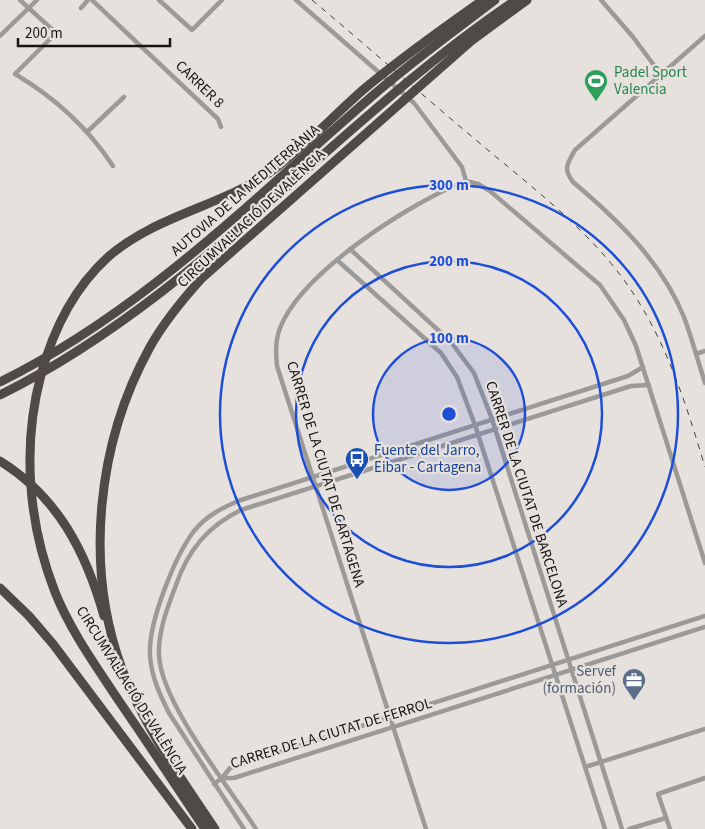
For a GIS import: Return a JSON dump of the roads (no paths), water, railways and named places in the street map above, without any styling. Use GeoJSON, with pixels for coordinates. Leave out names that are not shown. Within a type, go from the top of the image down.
{"type":"FeatureCollection","features":[{"type":"Feature","properties":{"kind":"highway","name":"CIRCUMVAL·LACIÓ DE VALÈNCIA"},"geometry":{"type":"LineString","coordinates":[[205,829],[83,645],[60,601],[41,546],[32,499],[30,432],[44,361],[69,304],[90,275],[109,256],[158,224],[234,193],[272,171],[406,55],[483,0]]}},
{"type":"Feature","properties":{"kind":"highway","name":"AUTOVIA DE LA MEDITERRÀNIA"},"geometry":{"type":"LineString","coordinates":[[0,382],[93,327],[187,260],[371,97],[496,0]]}},
{"type":"Feature","properties":{"kind":"highway","name":"AUTOVIA DE LA MEDITERRÀNIA"},"geometry":{"type":"LineString","coordinates":[[0,395],[74,354],[155,299],[223,244],[420,71],[516,0]]}},
{"type":"Feature","properties":{"kind":"highway","name":"CIRCUMVAL·LACIÓ DE VALÈNCIA"},"geometry":{"type":"LineString","coordinates":[[215,829],[170,761],[142,712],[122,669],[112,635],[103,584],[101,528],[104,482],[118,421],[129,388],[150,346],[181,301],[202,278],[471,41],[527,0]]}},
{"type":"Feature","properties":{"kind":"highway"},"geometry":{"type":"LineString","coordinates":[[0,461],[32,485],[63,518],[81,549],[112,635]]}},
{"type":"Feature","properties":{"kind":"highway"},"geometry":{"type":"LineString","coordinates":[[0,588],[53,644],[192,829]]}},
{"type":"Feature","properties":{"kind":"street"},"geometry":{"type":"LineString","coordinates":[[20,0],[56,33],[15,74],[35,86],[88,131],[113,166]]}},
{"type":"Feature","properties":{"kind":"street"},"geometry":{"type":"LineString","coordinates":[[0,36],[37,0]]}},
{"type":"Feature","properties":{"kind":"street"},"geometry":{"type":"LineString","coordinates":[[81,8],[90,0]]}},
{"type":"Feature","properties":{"kind":"street","name":"CARRER 8"},"geometry":{"type":"LineString","coordinates":[[90,0],[218,119],[221,127]]}},
{"type":"Feature","properties":{"kind":"street"},"geometry":{"type":"LineString","coordinates":[[159,0],[192,30],[222,0]]}},
{"type":"Feature","properties":{"kind":"street"},"geometry":{"type":"LineString","coordinates":[[296,0],[414,103],[462,167],[466,181],[478,184],[490,191],[600,285],[624,320],[643,368],[705,563]]}},
{"type":"Feature","properties":{"kind":"street"},"geometry":{"type":"LineString","coordinates":[[601,0],[633,37],[662,76]]}},
{"type":"Feature","properties":{"kind":"street"},"geometry":{"type":"LineString","coordinates":[[705,36],[662,76],[575,150],[565,167],[567,174],[574,182],[630,233],[671,291],[684,317],[705,383]]}},
{"type":"Feature","properties":{"kind":"street"},"geometry":{"type":"LineString","coordinates":[[88,131],[124,97]]}},
{"type":"Feature","properties":{"kind":"street","name":"CARRER DE LA CIUTAT DE CARTAGENA"},"geometry":{"type":"LineString","coordinates":[[426,829],[277,366],[276,345],[279,330],[287,315],[308,288],[337,260],[375,231],[449,188],[466,181]]}},
{"type":"Feature","properties":{"kind":"street","name":"CARRER DE LA CIUTAT DE BARCELONA"},"geometry":{"type":"LineString","coordinates":[[350,249],[451,342],[474,373],[492,419],[622,829]]}},
{"type":"Feature","properties":{"kind":"street","name":"CARRER DE LA CIUTAT DE BARCELONA"},"geometry":{"type":"LineString","coordinates":[[337,260],[440,353],[457,377],[478,434],[605,829]]}},
{"type":"Feature","properties":{"kind":"street"},"geometry":{"type":"LineString","coordinates":[[696,354],[705,351]]}},
{"type":"Feature","properties":{"kind":"street"},"geometry":{"type":"LineString","coordinates":[[699,364],[705,362]]}},
{"type":"Feature","properties":{"kind":"street"},"geometry":{"type":"LineString","coordinates":[[244,829],[214,784],[159,693],[150,654],[160,605],[176,559],[195,530],[216,511],[238,500],[628,376],[643,368]]}},
{"type":"Feature","properties":{"kind":"street"},"geometry":{"type":"LineString","coordinates":[[256,829],[176,708],[162,672],[160,642],[167,608],[184,562],[204,535],[222,519],[241,510],[631,386],[648,385]]}},
{"type":"Feature","properties":{"kind":"street","name":"CARRER DE LA CIUTAT DE FERROL"},"geometry":{"type":"LineString","coordinates":[[222,778],[230,768],[705,616]]}},
{"type":"Feature","properties":{"kind":"street","name":"CARRER DE LA CIUTAT DE FERROL"},"geometry":{"type":"LineString","coordinates":[[222,778],[234,778],[705,627]]}},
{"type":"Feature","properties":{"kind":"street"},"geometry":{"type":"LineString","coordinates":[[585,767],[705,729]]}},
{"type":"Feature","properties":{"kind":"street"},"geometry":{"type":"LineString","coordinates":[[214,784],[222,778]]}},
{"type":"Feature","properties":{"kind":"street"},"geometry":{"type":"LineString","coordinates":[[670,829],[658,794],[705,778]]}},
{"type":"Feature","properties":{"kind":"street"},"geometry":{"type":"LineString","coordinates":[[629,829],[666,818]]}},
{"type":"Feature","properties":{"kind":"railway"},"geometry":{"type":"LineString","coordinates":[[312,0],[560,211],[617,271],[645,313],[666,356],[684,400],[705,467]]}},
{"type":"Feature","properties":{"kind":"place","name":"Padel Sport Valencia"},"geometry":{"type":"Point","coordinates":[596,102]}},
{"type":"Feature","properties":{"kind":"place","name":"Fuente del Jarro, Eibar - Cartagena"},"geometry":{"type":"Point","coordinates":[357,480]}},
{"type":"Feature","properties":{"kind":"place","name":"Servef (formación)"},"geometry":{"type":"Point","coordinates":[634,701]}}]}
